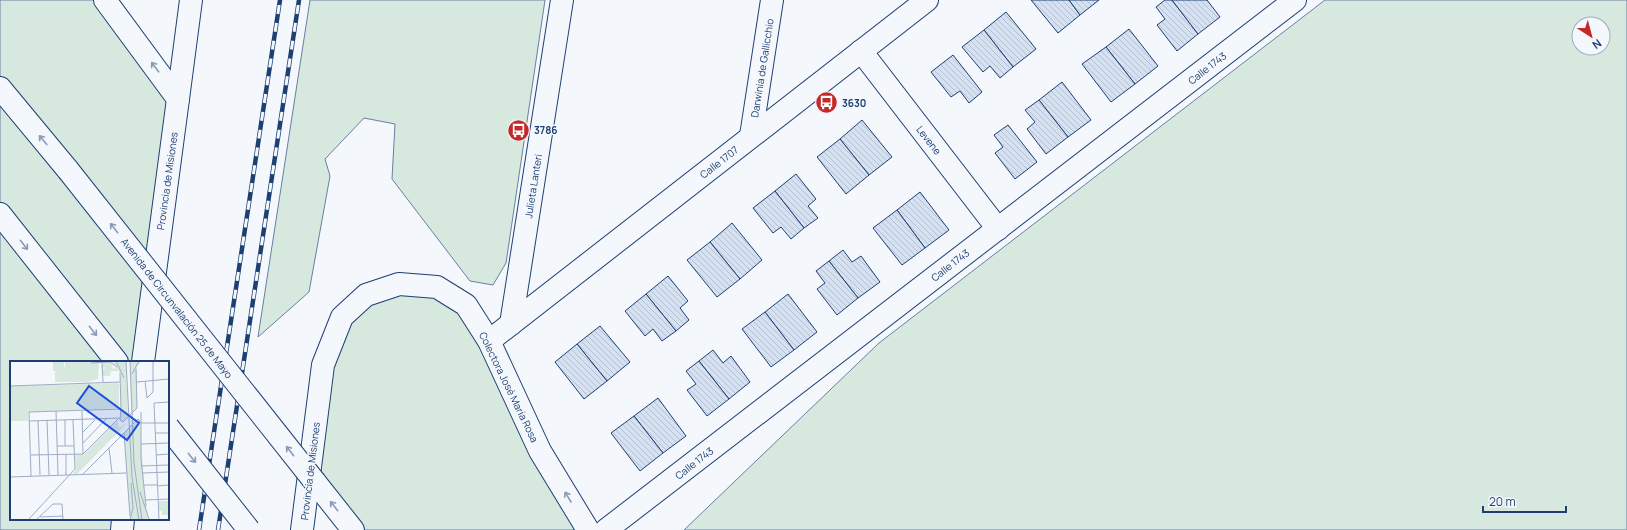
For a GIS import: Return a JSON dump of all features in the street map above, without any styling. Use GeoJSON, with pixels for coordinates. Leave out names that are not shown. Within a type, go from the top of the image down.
{"type":"FeatureCollection","features":[{"type":"Feature","properties":{"kind":"main road"},"geometry":{"type":"LineString","coordinates":[[105,0],[178,99]]}},
{"type":"Feature","properties":{"kind":"main road","name":"Provincia de Misiones"},"geometry":{"type":"LineString","coordinates":[[143,361],[191,0]]}},
{"type":"Feature","properties":{"kind":"main road","name":"Julieta Lanteri"},"geometry":{"type":"LineString","coordinates":[[510,324],[562,0]]}},
{"type":"Feature","properties":{"kind":"main road","name":"Darwinia de Gallicchio"},"geometry":{"type":"LineString","coordinates":[[751,136],[772,0]]}},
{"type":"Feature","properties":{"kind":"main road","name":"Calle 1707"},"geometry":{"type":"LineString","coordinates":[[489,342],[510,324],[927,0]]}},
{"type":"Feature","properties":{"kind":"main road","name":"Calle 1743"},"geometry":{"type":"LineString","coordinates":[[606,530],[1295,0]]}},
{"type":"Feature","properties":{"kind":"main road","name":"Levene"},"geometry":{"type":"LineString","coordinates":[[861,51],[998,229]]}},
{"type":"Feature","properties":{"kind":"main road","name":"Avenida de Circunvalación 25 de Mayo"},"geometry":{"type":"LineString","coordinates":[[0,88],[68,170],[353,530]]}},
{"type":"Feature","properties":{"kind":"main road"},"geometry":{"type":"LineString","coordinates":[[0,214],[116,361]]}},
{"type":"Feature","properties":{"kind":"main road","name":"Colectora José María Rosa"},"geometry":{"type":"LineString","coordinates":[[323,365],[342,317],[366,295],[398,284],[437,287],[466,305],[489,342],[540,451],[588,530]]}},
{"type":"Feature","properties":{"kind":"main road","name":"Provincia de Misiones"},"geometry":{"type":"LineString","coordinates":[[302,530],[323,365]]}},
{"type":"Feature","properties":{"kind":"main road"},"geometry":{"type":"LineString","coordinates":[[169,428],[249,530]]}},
{"type":"Feature","properties":{"kind":"main road"},"geometry":{"type":"LineString","coordinates":[[122,530],[123,520]]}},
{"type":"Feature","properties":{"kind":"shaded area"},"geometry":{"type":"Polygon","coordinates":[[[0,0],[105,0],[178,99],[143,361],[10,361],[10,520],[123,520],[122,530],[0,530],[0,0]]]}},
{"type":"Feature","properties":{"kind":"shaded area"},"geometry":{"type":"Polygon","coordinates":[[[310,0],[545,0],[506,263],[493,285],[470,281],[392,179],[395,124],[364,118],[325,159],[330,176],[309,292],[258,337],[310,0]]]}},
{"type":"Feature","properties":{"kind":"shaded area"},"geometry":{"type":"Polygon","coordinates":[[[1325,0],[1627,0],[1627,530],[684,530],[879,343],[1325,0]]]}},
{"type":"Feature","properties":{"kind":"shaded area"},"geometry":{"type":"Polygon","coordinates":[[[399,284],[466,305],[588,530],[353,530],[315,482],[342,317],[399,284]]]}},
{"type":"Feature","properties":{"kind":"building"},"geometry":{"type":"Polygon","coordinates":[[[1031,0],[1069,0],[1080,15],[1058,33],[1031,0]]]}},
{"type":"Feature","properties":{"kind":"building"},"geometry":{"type":"Polygon","coordinates":[[[1069,0],[1099,0],[1080,15],[1069,0]]]}},
{"type":"Feature","properties":{"kind":"building"},"geometry":{"type":"Polygon","coordinates":[[[1165,0],[1172,0],[1198,34],[1177,51],[1157,25],[1165,19],[1156,7],[1165,0]]]}},
{"type":"Feature","properties":{"kind":"building"},"geometry":{"type":"Polygon","coordinates":[[[1172,0],[1207,0],[1220,17],[1198,34],[1172,0]]]}},
{"type":"Feature","properties":{"kind":"building"},"geometry":{"type":"Polygon","coordinates":[[[1006,12],[1036,49],[1013,67],[984,30],[1006,12]]]}},
{"type":"Feature","properties":{"kind":"building"},"geometry":{"type":"Polygon","coordinates":[[[1129,29],[1158,66],[1135,84],[1106,47],[1129,29]]]}},
{"type":"Feature","properties":{"kind":"building"},"geometry":{"type":"Polygon","coordinates":[[[984,30],[1013,67],[1000,78],[990,66],[983,72],[962,47],[984,30]]]}},
{"type":"Feature","properties":{"kind":"building"},"geometry":{"type":"Polygon","coordinates":[[[1106,47],[1135,84],[1111,102],[1082,64],[1106,47]]]}},
{"type":"Feature","properties":{"kind":"building"},"geometry":{"type":"Polygon","coordinates":[[[953,55],[982,92],[969,103],[960,91],[951,97],[931,72],[953,55]]]}},
{"type":"Feature","properties":{"kind":"building"},"geometry":{"type":"Polygon","coordinates":[[[1062,82],[1091,120],[1068,137],[1039,100],[1062,82]]]}},
{"type":"Feature","properties":{"kind":"building"},"geometry":{"type":"Polygon","coordinates":[[[1039,100],[1068,137],[1046,154],[1027,129],[1035,122],[1025,110],[1039,100]]]}},
{"type":"Feature","properties":{"kind":"building"},"geometry":{"type":"Polygon","coordinates":[[[862,120],[892,157],[869,175],[840,139],[862,120]]]}},
{"type":"Feature","properties":{"kind":"building"},"geometry":{"type":"Polygon","coordinates":[[[1008,125],[1037,162],[1015,179],[995,153],[1003,147],[994,135],[1008,125]]]}},
{"type":"Feature","properties":{"kind":"building"},"geometry":{"type":"Polygon","coordinates":[[[840,139],[869,175],[846,194],[817,157],[840,139]]]}},
{"type":"Feature","properties":{"kind":"building"},"geometry":{"type":"Polygon","coordinates":[[[796,174],[816,199],[808,206],[818,218],[804,228],[775,191],[796,174]]]}},
{"type":"Feature","properties":{"kind":"building"},"geometry":{"type":"Polygon","coordinates":[[[775,191],[804,228],[791,239],[781,227],[773,233],[753,208],[775,191]]]}},
{"type":"Feature","properties":{"kind":"building"},"geometry":{"type":"Polygon","coordinates":[[[920,192],[949,230],[925,248],[897,210],[920,192]]]}},
{"type":"Feature","properties":{"kind":"building"},"geometry":{"type":"Polygon","coordinates":[[[897,210],[925,248],[902,265],[873,228],[897,210]]]}},
{"type":"Feature","properties":{"kind":"building"},"geometry":{"type":"Polygon","coordinates":[[[732,223],[762,260],[740,279],[710,242],[732,223]]]}},
{"type":"Feature","properties":{"kind":"building"},"geometry":{"type":"Polygon","coordinates":[[[710,242],[740,279],[717,297],[687,260],[710,242]]]}},
{"type":"Feature","properties":{"kind":"building"},"geometry":{"type":"Polygon","coordinates":[[[843,250],[852,262],[861,256],[880,282],[858,298],[829,261],[843,250]]]}},
{"type":"Feature","properties":{"kind":"building"},"geometry":{"type":"Polygon","coordinates":[[[829,261],[858,298],[837,315],[817,289],[825,283],[816,271],[829,261]]]}},
{"type":"Feature","properties":{"kind":"building"},"geometry":{"type":"Polygon","coordinates":[[[668,276],[688,301],[680,308],[689,320],[676,331],[646,294],[668,276]]]}},
{"type":"Feature","properties":{"kind":"building"},"geometry":{"type":"Polygon","coordinates":[[[646,294],[676,331],[662,341],[653,329],[645,336],[625,311],[646,294]]]}},
{"type":"Feature","properties":{"kind":"building"},"geometry":{"type":"Polygon","coordinates":[[[788,294],[817,332],[794,350],[765,312],[788,294]]]}},
{"type":"Feature","properties":{"kind":"building"},"geometry":{"type":"Polygon","coordinates":[[[765,312],[794,350],[771,367],[742,329],[765,312]]]}},
{"type":"Feature","properties":{"kind":"building"},"geometry":{"type":"Polygon","coordinates":[[[600,326],[630,362],[607,381],[577,344],[600,326]]]}},
{"type":"Feature","properties":{"kind":"building"},"geometry":{"type":"Polygon","coordinates":[[[577,344],[607,381],[584,399],[555,362],[577,344]]]}},
{"type":"Feature","properties":{"kind":"building"},"geometry":{"type":"Polygon","coordinates":[[[713,350],[723,363],[731,356],[750,382],[729,399],[699,361],[713,350]]]}},
{"type":"Feature","properties":{"kind":"building"},"geometry":{"type":"Polygon","coordinates":[[[699,361],[729,399],[707,416],[687,390],[696,384],[686,371],[699,361]]]}},
{"type":"Feature","properties":{"kind":"building"},"geometry":{"type":"Polygon","coordinates":[[[658,398],[686,436],[663,453],[634,416],[658,398]]]}},
{"type":"Feature","properties":{"kind":"building"},"geometry":{"type":"Polygon","coordinates":[[[634,416],[663,453],[640,471],[611,433],[634,416]]]}},
{"type":"Feature","properties":{"kind":"railway"},"geometry":{"type":"LineString","coordinates":[[199,530],[280,0]]}},
{"type":"Feature","properties":{"kind":"railway"},"geometry":{"type":"LineString","coordinates":[[218,530],[299,0]]}},
{"type":"Feature","properties":{"kind":"place","name":"3630"},"geometry":{"type":"Point","coordinates":[826,103]}},
{"type":"Feature","properties":{"kind":"place","name":"3786"},"geometry":{"type":"Point","coordinates":[519,130]}}]}
